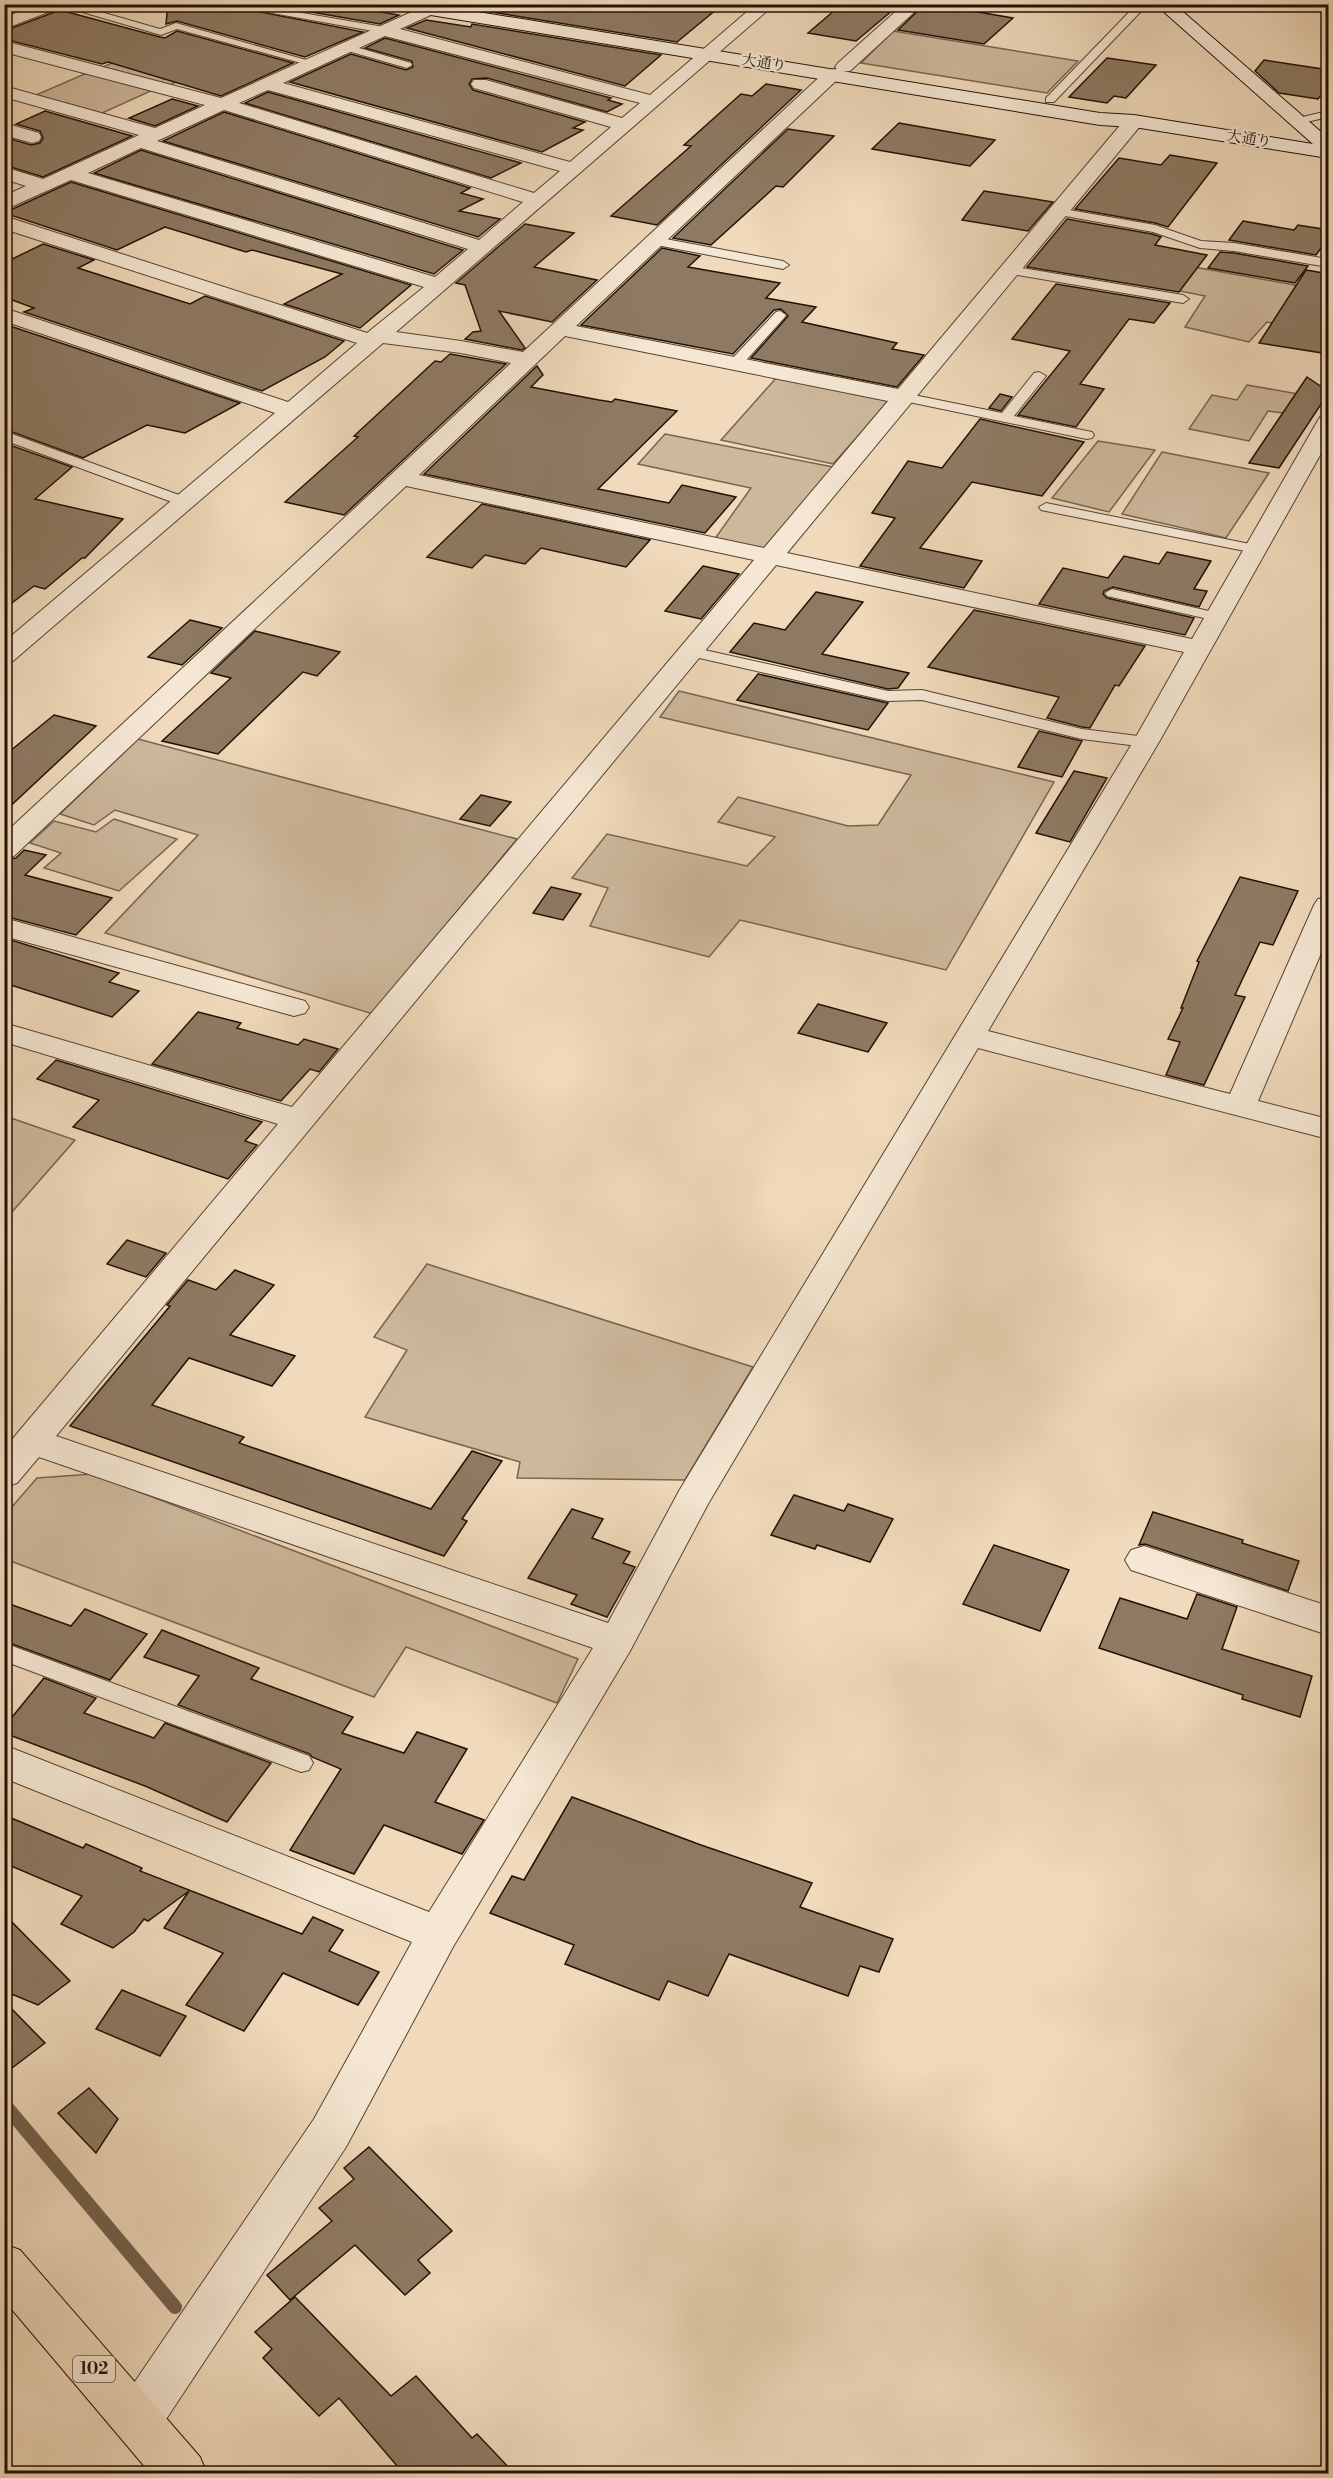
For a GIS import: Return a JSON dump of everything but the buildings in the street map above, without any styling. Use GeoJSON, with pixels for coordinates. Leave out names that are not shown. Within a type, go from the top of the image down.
{"type":"FeatureCollection","features":[{"type":"Feature","properties":{"kind":"highway","name":"102"},"geometry":{"type":"LineString","coordinates":[[4,2265],[183,2474]]}},
{"type":"Feature","properties":{"kind":"street"},"geometry":{"type":"LineString","coordinates":[[4,24],[53,4]]}},
{"type":"Feature","properties":{"kind":"street","name":"大通り"},"geometry":{"type":"LineString","coordinates":[[394,4],[1050,100],[1102,109],[1134,121]]}},
{"type":"Feature","properties":{"kind":"street","name":"大通り"},"geometry":{"type":"LineString","coordinates":[[455,4],[712,50]]}},
{"type":"Feature","properties":{"kind":"street"},"geometry":{"type":"LineString","coordinates":[[4,656],[289,410],[767,4]]}},
{"type":"Feature","properties":{"kind":"street"},"geometry":{"type":"LineString","coordinates":[[4,850],[560,329],[839,70],[915,4]]}},
{"type":"Feature","properties":{"kind":"street"},"geometry":{"type":"LineString","coordinates":[[1163,4],[1329,147]]}},
{"type":"Feature","properties":{"kind":"street"},"geometry":{"type":"LineString","coordinates":[[4,204],[428,10]]}},
{"type":"Feature","properties":{"kind":"street"},"geometry":{"type":"LineString","coordinates":[[384,30],[652,101]]}},
{"type":"Feature","properties":{"kind":"street"},"geometry":{"type":"LineString","coordinates":[[4,46],[223,104],[538,200]]}},
{"type":"Feature","properties":{"kind":"street","name":"大通り"},"geometry":{"type":"LineString","coordinates":[[839,70],[1100,119],[1134,121],[1329,152]]}},
{"type":"Feature","properties":{"kind":"street"},"geometry":{"type":"LineString","coordinates":[[267,84],[573,169]]}},
{"type":"Feature","properties":{"kind":"street"},"geometry":{"type":"LineString","coordinates":[[480,84],[624,125]]}},
{"type":"Feature","properties":{"kind":"street"},"geometry":{"type":"LineString","coordinates":[[4,91],[481,247]]}},
{"type":"Feature","properties":{"kind":"street"},"geometry":{"type":"LineString","coordinates":[[4,1474],[1134,121]]}},
{"type":"Feature","properties":{"kind":"street"},"geometry":{"type":"LineString","coordinates":[[4,129],[32,137]]}},
{"type":"Feature","properties":{"kind":"street"},"geometry":{"type":"LineString","coordinates":[[4,173],[45,186]]}},
{"type":"Feature","properties":{"kind":"street"},"geometry":{"type":"LineString","coordinates":[[71,174],[437,284]]}},
{"type":"Feature","properties":{"kind":"street"},"geometry":{"type":"LineString","coordinates":[[4,222],[374,339],[461,347],[528,360]]}},
{"type":"Feature","properties":{"kind":"street"},"geometry":{"type":"LineString","coordinates":[[4,314],[289,410]]}},
{"type":"Feature","properties":{"kind":"street"},"geometry":{"type":"LineString","coordinates":[[560,329],[904,397]]}},
{"type":"Feature","properties":{"kind":"street"},"geometry":{"type":"LineString","coordinates":[[138,2419],[330,2133],[438,1934],[616,1641],[692,1500],[1146,742],[1329,422]]}},
{"type":"Feature","properties":{"kind":"street"},"geometry":{"type":"LineString","coordinates":[[402,478],[1199,648]]}},
{"type":"Feature","properties":{"kind":"street"},"geometry":{"type":"LineString","coordinates":[[1240,1106],[1329,905]]}},
{"type":"Feature","properties":{"kind":"street"},"geometry":{"type":"LineString","coordinates":[[4,927],[294,1007]]}},
{"type":"Feature","properties":{"kind":"street"},"geometry":{"type":"LineString","coordinates":[[4,1032],[300,1120]]}},
{"type":"Feature","properties":{"kind":"street"},"geometry":{"type":"LineString","coordinates":[[970,1036],[1329,1129]]}},
{"type":"Feature","properties":{"kind":"street"},"geometry":{"type":"LineString","coordinates":[[32,1441],[616,1641]]}},
{"type":"Feature","properties":{"kind":"street"},"geometry":{"type":"LineString","coordinates":[[1144,1560],[1329,1621]]}},
{"type":"Feature","properties":{"kind":"street"},"geometry":{"type":"LineString","coordinates":[[4,1761],[438,1934]]}},
{"type":"Feature","properties":{"kind":"lane"},"geometry":{"type":"LineString","coordinates":[[60,4],[161,32],[176,26],[312,63]]}},
{"type":"Feature","properties":{"kind":"lane"},"geometry":{"type":"LineString","coordinates":[[227,4],[384,30]]}},
{"type":"Feature","properties":{"kind":"lane"},"geometry":{"type":"LineString","coordinates":[[1050,100],[1143,4]]}},
{"type":"Feature","properties":{"kind":"lane"},"geometry":{"type":"LineString","coordinates":[[345,48],[407,65]]}},
{"type":"Feature","properties":{"kind":"lane"},"geometry":{"type":"LineString","coordinates":[[1298,121],[1329,114]]}},
{"type":"Feature","properties":{"kind":"lane"},"geometry":{"type":"LineString","coordinates":[[1058,212],[1155,229],[1200,244],[1234,247],[1329,263]]}},
{"type":"Feature","properties":{"kind":"lane"},"geometry":{"type":"LineString","coordinates":[[655,241],[783,265]]}},
{"type":"Feature","properties":{"kind":"lane"},"geometry":{"type":"LineString","coordinates":[[1010,270],[1183,299]]}},
{"type":"Feature","properties":{"kind":"lane"},"geometry":{"type":"LineString","coordinates":[[735,364],[780,315]]}},
{"type":"Feature","properties":{"kind":"lane"},"geometry":{"type":"LineString","coordinates":[[1005,418],[1039,376]]}},
{"type":"Feature","properties":{"kind":"lane"},"geometry":{"type":"LineString","coordinates":[[904,397],[1087,435]]}},
{"type":"Feature","properties":{"kind":"lane"},"geometry":{"type":"LineString","coordinates":[[4,435],[185,502]]}},
{"type":"Feature","properties":{"kind":"lane"},"geometry":{"type":"LineString","coordinates":[[1046,507],[1255,549]]}},
{"type":"Feature","properties":{"kind":"lane"},"geometry":{"type":"LineString","coordinates":[[1112,593],[1217,617]]}},
{"type":"Feature","properties":{"kind":"lane"},"geometry":{"type":"LineString","coordinates":[[691,652],[888,696],[922,695],[1082,734],[1146,742]]}},
{"type":"Feature","properties":{"kind":"lane"},"geometry":{"type":"LineString","coordinates":[[4,1652],[302,1763]]}},
{"type":"Feature","properties":{"kind":"shaded area"},"geometry":{"type":"Polygon","coordinates":[[[893,31],[1078,61],[1047,93],[861,63],[893,31]]]}},
{"type":"Feature","properties":{"kind":"shaded area"},"geometry":{"type":"Polygon","coordinates":[[[132,54],[199,71],[170,85],[103,67],[132,54]]]}},
{"type":"Feature","properties":{"kind":"shaded area"},"geometry":{"type":"Polygon","coordinates":[[[89,72],[153,90],[100,114],[36,95],[89,72]]]}},
{"type":"Feature","properties":{"kind":"shaded area"},"geometry":{"type":"Polygon","coordinates":[[[1155,260],[1328,291],[1328,334],[1267,322],[1249,342],[1185,327],[1205,296],[1140,283],[1155,260]]]}},
{"type":"Feature","properties":{"kind":"shaded area"},"geometry":{"type":"Polygon","coordinates":[[[778,376],[891,399],[833,464],[721,440],[778,376]]]}},
{"type":"Feature","properties":{"kind":"shaded area"},"geometry":{"type":"Polygon","coordinates":[[[1247,385],[1304,395],[1290,414],[1268,411],[1249,441],[1189,429],[1212,395],[1237,400],[1247,385]]]}},
{"type":"Feature","properties":{"kind":"shaded area"},"geometry":{"type":"Polygon","coordinates":[[[665,434],[833,467],[767,550],[714,540],[751,488],[638,464],[665,434]]]}},
{"type":"Feature","properties":{"kind":"shaded area"},"geometry":{"type":"Polygon","coordinates":[[[1098,441],[1155,450],[1109,512],[1052,498],[1098,441]]]}},
{"type":"Feature","properties":{"kind":"shaded area"},"geometry":{"type":"Polygon","coordinates":[[[1162,452],[1269,473],[1226,538],[1122,514],[1162,452]]]}},
{"type":"Feature","properties":{"kind":"shaded area"},"geometry":{"type":"Polygon","coordinates":[[[679,691],[1054,782],[946,970],[740,920],[709,957],[590,926],[608,888],[572,878],[607,834],[747,866],[775,837],[718,822],[738,797],[848,826],[878,825],[911,775],[660,717],[679,691]]]}},
{"type":"Feature","properties":{"kind":"shaded area"},"geometry":{"type":"Polygon","coordinates":[[[138,739],[517,839],[373,1014],[105,933],[198,835],[115,810],[94,825],[60,814],[138,739]]]}},
{"type":"Feature","properties":{"kind":"shaded area"},"geometry":{"type":"Polygon","coordinates":[[[114,819],[177,839],[119,891],[44,868],[61,853],[30,843],[54,821],[96,832],[114,819]]]}},
{"type":"Feature","properties":{"kind":"shaded area"},"geometry":{"type":"Polygon","coordinates":[[[4,1116],[75,1140],[5,1220],[4,1116]]]}},
{"type":"Feature","properties":{"kind":"shaded area"},"geometry":{"type":"Polygon","coordinates":[[[427,1264],[753,1367],[685,1480],[517,1478],[520,1462],[365,1417],[407,1350],[374,1337],[427,1264]]]}},
{"type":"Feature","properties":{"kind":"shaded area"},"geometry":{"type":"Polygon","coordinates":[[[92,1474],[578,1659],[557,1703],[406,1647],[374,1697],[5,1559],[4,1516],[37,1478],[92,1474]]]}},
{"type":"Feature","properties":{"kind":"waterway"},"geometry":{"type":"LineString","coordinates":[[4,2104],[175,2307]]}}]}
